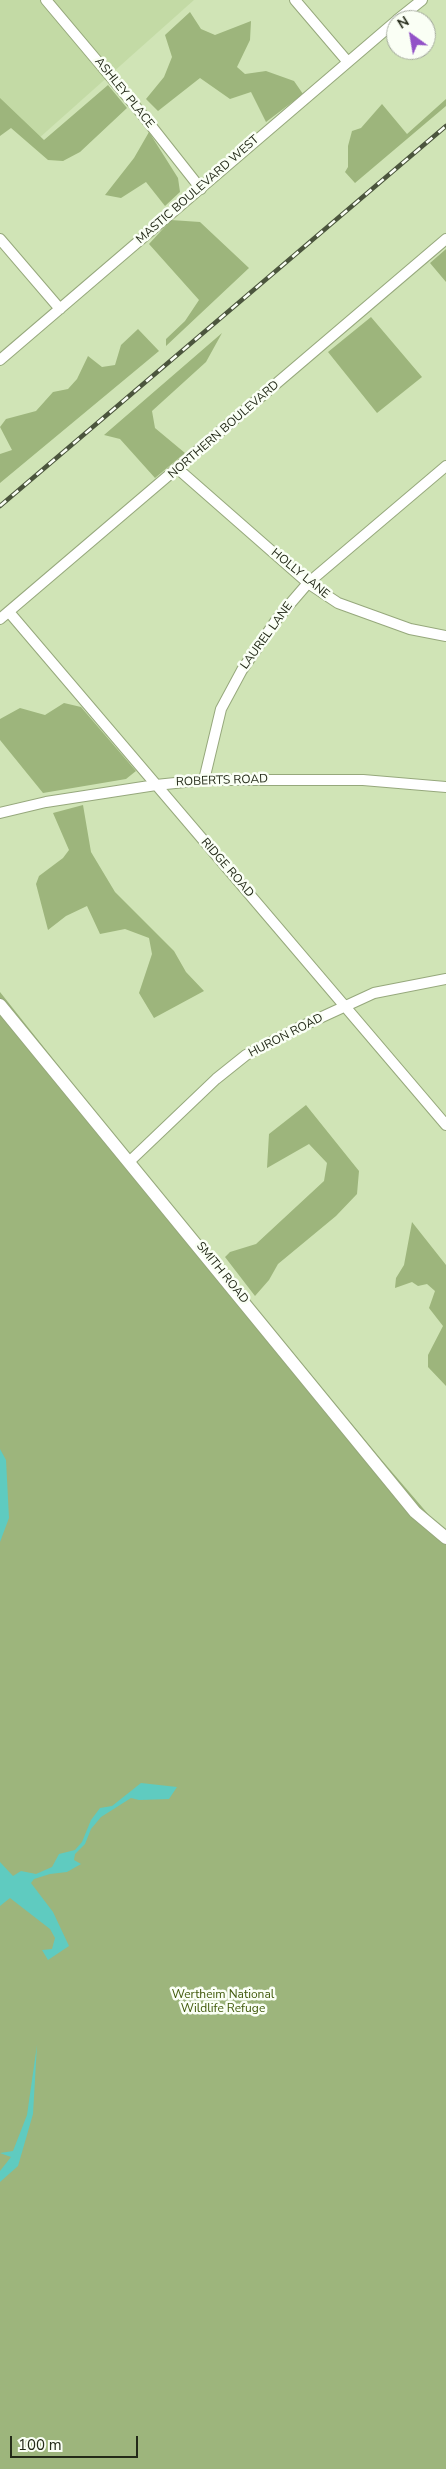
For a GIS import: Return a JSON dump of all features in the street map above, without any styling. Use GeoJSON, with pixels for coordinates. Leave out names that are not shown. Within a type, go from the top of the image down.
{"type":"FeatureCollection","features":[{"type":"Feature","properties":{"kind":"street","name":"ASHLEY PLACE"},"geometry":{"type":"LineString","coordinates":[[46,0],[141,113],[201,189]]}},
{"type":"Feature","properties":{"kind":"street"},"geometry":{"type":"LineString","coordinates":[[295,0],[347,61]]}},
{"type":"Feature","properties":{"kind":"street","name":"MASTIC BOULEVARD WEST"},"geometry":{"type":"LineString","coordinates":[[410,10],[422,0]]}},
{"type":"Feature","properties":{"kind":"street","name":"MASTIC BOULEVARD WEST"},"geometry":{"type":"LineString","coordinates":[[0,360],[386,29]]}},
{"type":"Feature","properties":{"kind":"street"},"geometry":{"type":"LineString","coordinates":[[0,239],[60,309]]}},
{"type":"Feature","properties":{"kind":"street","name":"NORTHERN BOULEVARD"},"geometry":{"type":"LineString","coordinates":[[0,620],[446,240]]}},
{"type":"Feature","properties":{"kind":"street","name":"LAUREL LANE"},"geometry":{"type":"LineString","coordinates":[[204,780],[218,719],[225,702],[242,670],[277,619],[308,583],[446,466]]}},
{"type":"Feature","properties":{"kind":"street","name":"HOLLY LANE"},"geometry":{"type":"LineString","coordinates":[[178,469],[308,583],[338,603],[410,629],[446,636]]}},
{"type":"Feature","properties":{"kind":"street","name":"RIDGE ROAD"},"geometry":{"type":"LineString","coordinates":[[8,612],[446,1125]]}},
{"type":"Feature","properties":{"kind":"street","name":"ROBERTS ROAD"},"geometry":{"type":"LineString","coordinates":[[0,813],[46,802],[156,785],[204,780],[363,780],[446,787]]}},
{"type":"Feature","properties":{"kind":"street","name":"HURON ROAD"},"geometry":{"type":"LineString","coordinates":[[130,1161],[216,1079],[246,1055],[374,993],[446,979]]}},
{"type":"Feature","properties":{"kind":"street","name":"SMITH ROAD"},"geometry":{"type":"LineString","coordinates":[[0,1005],[130,1161],[415,1512],[446,1538]]}},
{"type":"Feature","properties":{"kind":"shaded area"},"geometry":{"type":"Polygon","coordinates":[[[0,0],[194,0],[38,139],[0,99],[0,0]]]}},
{"type":"Feature","properties":{"kind":"green space"},"geometry":{"type":"Polygon","coordinates":[[[190,12],[201,29],[215,35],[251,21],[250,40],[237,67],[245,74],[266,71],[294,81],[303,94],[266,122],[251,92],[230,99],[200,78],[158,111],[146,99],[164,77],[172,57],[165,35],[190,12]]]}},
{"type":"Feature","properties":{"kind":"green space"},"geometry":{"type":"Polygon","coordinates":[[[108,85],[127,108],[80,152],[63,161],[48,160],[11,128],[0,136],[0,98],[44,140],[108,85]]]}},
{"type":"Feature","properties":{"kind":"green space"},"geometry":{"type":"Polygon","coordinates":[[[446,99],[446,106],[355,183],[345,172],[348,167],[348,146],[352,131],[361,128],[382,104],[407,134],[446,99]]]}},
{"type":"Feature","properties":{"kind":"green space"},"geometry":{"type":"Polygon","coordinates":[[[149,132],[178,178],[180,192],[165,206],[146,182],[121,198],[105,195],[134,158],[149,132]]]}},
{"type":"Feature","properties":{"kind":"green space"},"geometry":{"type":"Polygon","coordinates":[[[171,220],[200,222],[249,268],[166,346],[166,339],[185,321],[199,300],[149,244],[171,220]]]}},
{"type":"Feature","properties":{"kind":"green space"},"geometry":{"type":"Polygon","coordinates":[[[446,249],[446,282],[430,263],[446,249]]]}},
{"type":"Feature","properties":{"kind":"green space"},"geometry":{"type":"Polygon","coordinates":[[[371,317],[422,377],[377,413],[328,352],[371,317]]]}},
{"type":"Feature","properties":{"kind":"green space"},"geometry":{"type":"Polygon","coordinates":[[[138,329],[159,351],[0,483],[0,454],[12,450],[0,427],[6,419],[36,411],[53,392],[68,389],[77,379],[88,356],[102,367],[115,365],[121,345],[138,329]]]}},
{"type":"Feature","properties":{"kind":"green space"},"geometry":{"type":"Polygon","coordinates":[[[222,333],[206,362],[152,411],[155,428],[185,453],[155,478],[120,439],[104,435],[222,333]]]}},
{"type":"Feature","properties":{"kind":"green space"},"geometry":{"type":"Polygon","coordinates":[[[64,703],[81,707],[136,771],[126,779],[43,793],[0,740],[0,719],[20,708],[45,715],[64,703]]]}},
{"type":"Feature","properties":{"kind":"green space"},"geometry":{"type":"Polygon","coordinates":[[[83,805],[91,852],[115,892],[174,951],[186,972],[204,991],[154,1018],[139,993],[152,954],[149,938],[125,929],[100,934],[87,906],[66,916],[48,930],[36,884],[39,876],[63,858],[69,850],[53,813],[83,805]]]}},
{"type":"Feature","properties":{"kind":"green space","name":"Wertheim National Wildlife Refuge"},"geometry":{"type":"Polygon","coordinates":[[[0,992],[115,1137],[380,1458],[446,1535],[446,2469],[0,2469],[0,992]]]}},
{"type":"Feature","properties":{"kind":"green space"},"geometry":{"type":"Polygon","coordinates":[[[306,1105],[359,1171],[357,1194],[336,1216],[278,1264],[269,1280],[255,1296],[225,1257],[230,1252],[256,1244],[324,1181],[327,1163],[309,1144],[267,1168],[269,1134],[306,1105]]]}},
{"type":"Feature","properties":{"kind":"green space"},"geometry":{"type":"Polygon","coordinates":[[[412,1222],[446,1265],[446,1386],[428,1367],[428,1355],[443,1326],[429,1308],[435,1291],[427,1284],[418,1286],[412,1282],[395,1288],[396,1278],[404,1265],[412,1222]]]}},
{"type":"Feature","properties":{"kind":"water"},"geometry":{"type":"Polygon","coordinates":[[[0,1449],[6,1460],[9,1518],[0,1542],[0,1449]]]}},
{"type":"Feature","properties":{"kind":"water"},"geometry":{"type":"Polygon","coordinates":[[[141,1783],[177,1787],[169,1799],[139,1800],[131,1798],[101,1817],[91,1829],[85,1844],[75,1854],[74,1860],[81,1864],[67,1872],[50,1874],[34,1879],[31,1883],[53,1912],[69,1946],[48,1960],[42,1950],[52,1949],[55,1938],[50,1929],[10,1898],[0,1906],[0,1862],[13,1876],[21,1871],[36,1874],[52,1867],[59,1854],[75,1850],[82,1842],[91,1820],[100,1808],[112,1806],[141,1783]]]}},
{"type":"Feature","properties":{"kind":"water"},"geometry":{"type":"Polygon","coordinates":[[[37,2045],[33,2114],[18,2166],[0,2182],[0,2171],[11,2157],[0,2153],[13,2151],[27,2115],[37,2045]]]}},
{"type":"Feature","properties":{"kind":"railway"},"geometry":{"type":"LineString","coordinates":[[0,506],[446,126]]}}]}
